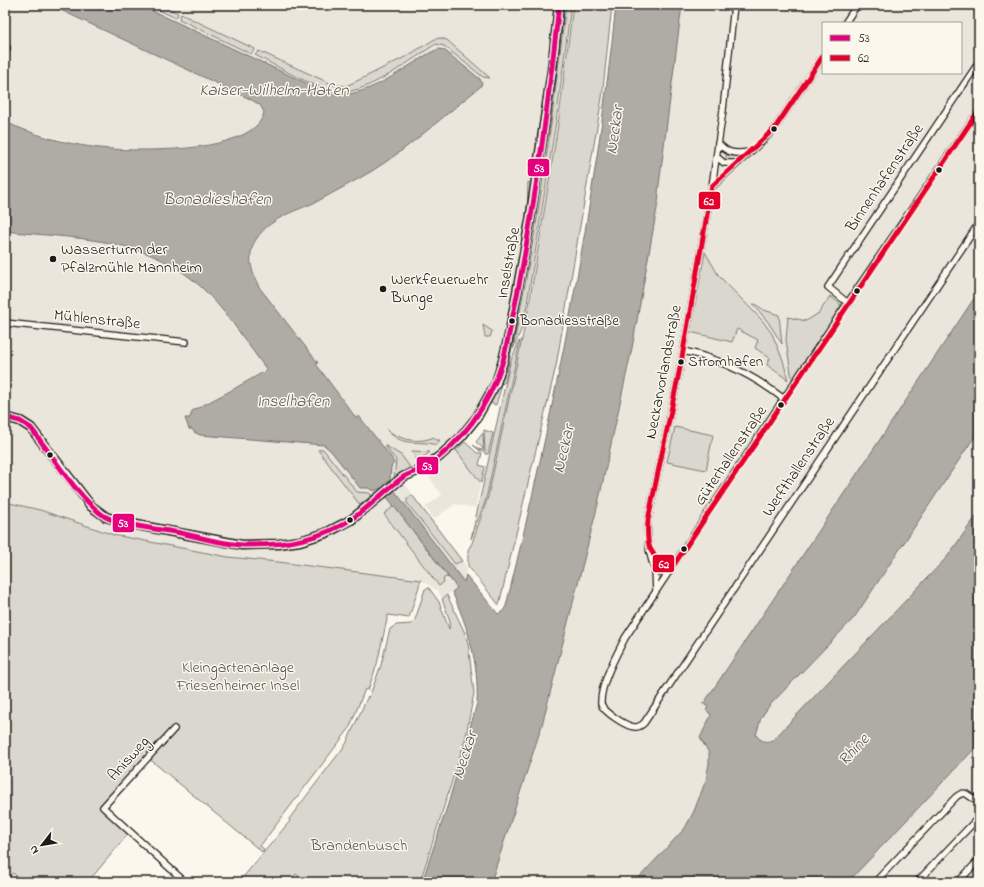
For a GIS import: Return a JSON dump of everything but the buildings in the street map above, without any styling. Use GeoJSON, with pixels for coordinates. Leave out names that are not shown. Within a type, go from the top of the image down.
{"type":"FeatureCollection","features":[{"type":"Feature","properties":{"kind":"street","name":"Inselstraße"},"geometry":{"type":"LineString","coordinates":[[555,5],[558,20]]}},
{"type":"Feature","properties":{"kind":"street","name":"Inselstraße"},"geometry":{"type":"LineString","coordinates":[[5,417],[20,421],[31,428],[91,506],[102,515],[114,521],[242,545],[279,544],[310,538],[337,528],[356,516],[372,501],[398,481],[422,469],[461,437],[477,417],[486,402],[500,370],[510,331],[531,219],[552,70],[559,5]]}},
{"type":"Feature","properties":{"kind":"street","name":"Neckarvorlandstraße"},"geometry":{"type":"LineString","coordinates":[[656,591],[655,569],[647,530],[650,506],[683,351],[717,157],[734,5]]}},
{"type":"Feature","properties":{"kind":"street"},"geometry":{"type":"LineString","coordinates":[[846,22],[857,5]]}},
{"type":"Feature","properties":{"kind":"street"},"geometry":{"type":"LineString","coordinates":[[5,45],[7,48],[5,54]]}},
{"type":"Feature","properties":{"kind":"street"},"geometry":{"type":"LineString","coordinates":[[712,186],[736,162],[775,128],[822,58]]}},
{"type":"Feature","properties":{"kind":"street","name":"Binnenhafenstraße"},"geometry":{"type":"LineString","coordinates":[[848,304],[828,288],[979,62]]}},
{"type":"Feature","properties":{"kind":"street","name":"Güterhallenstraße"},"geometry":{"type":"LineString","coordinates":[[640,726],[630,727],[602,707],[601,701],[616,656],[656,591],[979,110]]}},
{"type":"Feature","properties":{"kind":"street"},"geometry":{"type":"LineString","coordinates":[[718,143],[726,152],[737,154],[749,152]]}},
{"type":"Feature","properties":{"kind":"street"},"geometry":{"type":"LineString","coordinates":[[726,152],[717,157],[724,163],[736,162]]}},
{"type":"Feature","properties":{"kind":"street","name":"Werfthallenstraße"},"geometry":{"type":"LineString","coordinates":[[640,726],[979,223]]}},
{"type":"Feature","properties":{"kind":"street","name":"Mühlenstraße"},"geometry":{"type":"LineString","coordinates":[[5,323],[186,342]]}},
{"type":"Feature","properties":{"kind":"street"},"geometry":{"type":"LineString","coordinates":[[683,351],[714,359],[738,368],[784,399]]}},
{"type":"Feature","properties":{"kind":"street"},"geometry":{"type":"LineString","coordinates":[[651,554],[669,572]]}},
{"type":"Feature","properties":{"kind":"street"},"geometry":{"type":"LineString","coordinates":[[655,569],[669,572]]}},
{"type":"Feature","properties":{"kind":"street","name":"Anisweg"},"geometry":{"type":"LineString","coordinates":[[174,729],[103,807],[185,882]]}},
{"type":"Feature","properties":{"kind":"street"},"geometry":{"type":"LineString","coordinates":[[875,882],[960,793],[965,793],[975,800],[979,800]]}},
{"type":"Feature","properties":{"kind":"street"},"geometry":{"type":"LineString","coordinates":[[917,882],[979,817]]}},
{"type":"Feature","properties":{"kind":"street"},"geometry":{"type":"LineString","coordinates":[[958,882],[979,860]]}},
{"type":"Feature","properties":{"kind":"shaded area"},"geometry":{"type":"Polygon","coordinates":[[[5,5],[50,5],[250,99],[263,107],[264,116],[253,130],[241,137],[205,145],[157,150],[92,147],[20,129],[5,122],[5,5]]]}},
{"type":"Feature","properties":{"kind":"shaded area"},"geometry":{"type":"Polygon","coordinates":[[[140,5],[553,5],[554,18],[548,77],[524,233],[504,345],[500,360],[483,399],[472,417],[451,442],[481,483],[475,508],[455,504],[434,519],[425,507],[442,495],[426,473],[410,467],[399,476],[467,567],[464,582],[387,482],[390,480],[391,467],[394,463],[391,457],[360,416],[356,418],[315,364],[317,362],[259,287],[254,276],[250,255],[257,237],[273,222],[318,201],[413,64],[366,89],[348,95],[336,95],[327,93],[140,5]]]}},
{"type":"Feature","properties":{"kind":"shaded area"},"geometry":{"type":"Polygon","coordinates":[[[682,5],[979,5],[979,291],[704,703],[702,703],[708,707],[711,715],[700,738],[709,753],[709,763],[701,796],[685,828],[635,882],[491,882],[542,725],[598,504],[632,348],[658,193],[682,5]]]}},
{"type":"Feature","properties":{"kind":"shaded area"},"geometry":{"type":"Polygon","coordinates":[[[5,231],[108,241],[147,253],[183,273],[210,296],[267,370],[192,411],[190,418],[186,418],[192,429],[200,435],[324,445],[331,451],[360,488],[368,488],[375,491],[380,488],[457,588],[442,599],[438,591],[421,580],[228,557],[114,535],[40,510],[5,502],[5,231]]]}},
{"type":"Feature","properties":{"kind":"shaded area"},"geometry":{"type":"Polygon","coordinates":[[[979,430],[979,512],[973,518],[959,542],[947,557],[773,740],[767,742],[760,740],[756,735],[758,726],[769,706],[854,618],[979,430]]]}},
{"type":"Feature","properties":{"kind":"shaded area"},"geometry":{"type":"Polygon","coordinates":[[[979,744],[979,882],[848,882],[932,794],[979,744]]]}},
{"type":"Feature","properties":{"kind":"green space"},"geometry":{"type":"Polygon","coordinates":[[[148,5],[161,5],[178,13],[176,18],[148,5]]]}},
{"type":"Feature","properties":{"kind":"green space"},"geometry":{"type":"Polygon","coordinates":[[[562,5],[564,5],[563,18],[550,124],[517,315],[562,5]]]}},
{"type":"Feature","properties":{"kind":"green space"},"geometry":{"type":"Polygon","coordinates":[[[566,5],[571,5],[556,122],[523,326],[513,349],[537,219],[566,5]]]}},
{"type":"Feature","properties":{"kind":"green space"},"geometry":{"type":"Polygon","coordinates":[[[573,5],[612,5],[602,98],[556,366],[499,605],[468,566],[468,550],[472,543],[488,497],[528,311],[558,125],[573,5]]]}},
{"type":"Feature","properties":{"kind":"green space"},"geometry":{"type":"Polygon","coordinates":[[[181,14],[255,49],[251,54],[179,19],[181,14]]]}},
{"type":"Feature","properties":{"kind":"green space"},"geometry":{"type":"Polygon","coordinates":[[[440,38],[447,40],[490,78],[483,77],[444,46],[436,44],[378,81],[353,91],[342,92],[333,91],[311,83],[255,55],[259,51],[334,85],[346,86],[407,56],[435,39],[440,38]]]}},
{"type":"Feature","properties":{"kind":"green space"},"geometry":{"type":"Polygon","coordinates":[[[726,155],[743,155],[735,160],[726,160],[726,155]]]}},
{"type":"Feature","properties":{"kind":"green space"},"geometry":{"type":"Polygon","coordinates":[[[528,182],[533,185],[527,215],[528,182]]]}},
{"type":"Feature","properties":{"kind":"green space"},"geometry":{"type":"Polygon","coordinates":[[[705,252],[719,276],[762,320],[772,334],[783,360],[788,380],[767,365],[770,358],[755,348],[758,340],[737,329],[732,342],[690,332],[705,252]]]}},
{"type":"Feature","properties":{"kind":"green space"},"geometry":{"type":"Polygon","coordinates":[[[830,296],[840,304],[841,307],[792,380],[786,340],[788,317],[806,321],[819,313],[830,296]]]}},
{"type":"Feature","properties":{"kind":"green space"},"geometry":{"type":"Polygon","coordinates":[[[753,304],[764,310],[779,315],[782,344],[768,322],[753,304]]]}},
{"type":"Feature","properties":{"kind":"green space"},"geometry":{"type":"Polygon","coordinates":[[[483,325],[492,331],[490,337],[485,337],[483,325]]]}},
{"type":"Feature","properties":{"kind":"green space"},"geometry":{"type":"Polygon","coordinates":[[[513,334],[515,334],[505,382],[502,384],[500,382],[513,334]]]}},
{"type":"Feature","properties":{"kind":"green space"},"geometry":{"type":"Polygon","coordinates":[[[519,341],[486,499],[471,539],[510,363],[519,341]]]}},
{"type":"Feature","properties":{"kind":"green space"},"geometry":{"type":"Polygon","coordinates":[[[498,387],[501,388],[496,405],[490,403],[498,387]]]}},
{"type":"Feature","properties":{"kind":"green space"},"geometry":{"type":"Polygon","coordinates":[[[675,427],[713,435],[706,470],[667,462],[675,427]]]}},
{"type":"Feature","properties":{"kind":"green space"},"geometry":{"type":"Polygon","coordinates":[[[386,429],[397,436],[409,440],[422,440],[434,437],[436,440],[440,440],[436,445],[405,441],[398,439],[386,429]]]}},
{"type":"Feature","properties":{"kind":"green space"},"geometry":{"type":"Polygon","coordinates":[[[484,430],[493,433],[488,454],[485,454],[484,430]]]}},
{"type":"Feature","properties":{"kind":"green space"},"geometry":{"type":"Polygon","coordinates":[[[483,433],[484,451],[480,451],[473,445],[481,450],[483,448],[476,442],[483,433]]]}},
{"type":"Feature","properties":{"kind":"green space"},"geometry":{"type":"Polygon","coordinates":[[[465,442],[477,453],[482,453],[479,465],[485,467],[481,483],[456,450],[465,442]]]}},
{"type":"Feature","properties":{"kind":"green space"},"geometry":{"type":"Polygon","coordinates":[[[384,445],[401,455],[410,467],[394,478],[396,460],[384,445]]]}},
{"type":"Feature","properties":{"kind":"green space"},"geometry":{"type":"Polygon","coordinates":[[[323,449],[357,492],[369,493],[372,495],[360,505],[318,450],[323,449]]]}},
{"type":"Feature","properties":{"kind":"green space"},"geometry":{"type":"Polygon","coordinates":[[[412,451],[430,452],[417,462],[412,451]]]}},
{"type":"Feature","properties":{"kind":"green space"},"geometry":{"type":"Polygon","coordinates":[[[412,495],[462,561],[455,564],[407,503],[407,499],[412,495]]]}},
{"type":"Feature","properties":{"kind":"green space","name":"Kleingartenanlage Friesenheimer Insel"},"geometry":{"type":"Polygon","coordinates":[[[5,502],[40,510],[114,535],[228,557],[421,580],[409,618],[388,615],[377,664],[368,690],[365,689],[349,729],[260,846],[264,849],[262,852],[147,757],[102,807],[129,833],[88,882],[23,882],[13,873],[10,876],[16,882],[13,882],[5,875],[5,502]]]}},
{"type":"Feature","properties":{"kind":"green space"},"geometry":{"type":"Polygon","coordinates":[[[394,506],[449,578],[446,577],[443,579],[444,582],[439,586],[384,514],[394,506]]]}},
{"type":"Feature","properties":{"kind":"green space","name":"Brandenbusch"},"geometry":{"type":"Polygon","coordinates":[[[429,588],[439,602],[449,629],[450,621],[442,599],[447,595],[464,631],[468,643],[474,693],[465,740],[420,882],[306,882],[296,874],[290,882],[239,882],[290,821],[289,819],[346,744],[368,696],[369,698],[381,665],[390,629],[396,625],[412,624],[415,620],[425,589],[429,588]]]}},
{"type":"Feature","properties":{"kind":"water"},"geometry":{"type":"Polygon","coordinates":[[[50,5],[140,5],[327,93],[338,95],[360,91],[382,82],[439,49],[444,50],[480,79],[482,83],[480,87],[386,162],[366,175],[318,201],[285,215],[269,225],[257,238],[254,244],[251,262],[259,287],[318,363],[316,364],[356,418],[359,416],[391,457],[394,463],[391,467],[390,480],[388,482],[464,582],[466,575],[498,614],[503,611],[506,606],[524,532],[572,307],[597,157],[616,5],[682,5],[658,193],[659,197],[632,348],[598,504],[542,725],[491,882],[422,882],[448,804],[477,703],[476,674],[471,646],[463,618],[452,592],[457,588],[380,488],[375,491],[368,488],[360,488],[331,451],[324,445],[200,435],[192,429],[189,429],[185,418],[190,418],[192,411],[267,370],[217,304],[187,275],[164,261],[139,251],[114,244],[88,239],[5,231],[5,122],[48,138],[92,147],[109,149],[159,150],[215,144],[239,137],[256,126],[264,112],[260,105],[250,99],[50,5]]]}},
{"type":"Feature","properties":{"kind":"water","name":"Rhine"},"geometry":{"type":"Polygon","coordinates":[[[979,291],[979,430],[854,618],[769,706],[761,718],[756,735],[763,741],[773,740],[947,557],[979,512],[979,744],[848,882],[635,882],[685,828],[694,811],[706,780],[709,753],[700,738],[711,715],[706,710],[708,707],[702,703],[704,703],[979,291]]]}},
{"type":"Feature","properties":{"kind":"transit line","name":"53"},"geometry":{"type":"LineString","coordinates":[[5,417],[20,421],[31,428],[75,488],[95,509],[104,516],[128,524],[175,532],[218,542],[243,545],[285,543],[312,537],[338,527],[364,510],[404,476],[424,468],[438,458],[473,421],[490,393],[503,361],[513,317],[536,184],[549,94],[559,5]]}},
{"type":"Feature","properties":{"kind":"transit line","name":"62"},"geometry":{"type":"LineString","coordinates":[[822,58],[775,128],[712,186],[681,363],[648,520],[648,543],[650,549],[657,559],[671,569],[979,110]]}},
{"type":"Feature","properties":{"kind":"place","name":"Wasserturm der Pfalzmühle Mannheim"},"geometry":{"type":"Point","coordinates":[53,259]}},
{"type":"Feature","properties":{"kind":"place","name":"Werkfeuerwehr Bunge"},"geometry":{"type":"Point","coordinates":[383,289]}},
{"type":"Feature","properties":{"kind":"place","name":"Bonadiesstraße"},"geometry":{"type":"Point","coordinates":[512,321]}},
{"type":"Feature","properties":{"kind":"place","name":"Stromhafen"},"geometry":{"type":"Point","coordinates":[681,362]}},
{"type":"Feature","properties":{"kind":"water label","name":"Kaiser-Wilhelm-Hafen"},"geometry":{"type":"Point","coordinates":[274,90]}},
{"type":"Feature","properties":{"kind":"water label","name":"Neckar"},"geometry":{"type":"Point","coordinates":[615,130]}},
{"type":"Feature","properties":{"kind":"water label","name":"Bonadieshafen"},"geometry":{"type":"Point","coordinates":[217,199]}},
{"type":"Feature","properties":{"kind":"water label","name":"Inselhafen"},"geometry":{"type":"Point","coordinates":[293,401]}},
{"type":"Feature","properties":{"kind":"water label","name":"Neckar"},"geometry":{"type":"Point","coordinates":[564,449]}},
{"type":"Feature","properties":{"kind":"water label","name":"Neckar"},"geometry":{"type":"Point","coordinates":[465,755]}}]}
